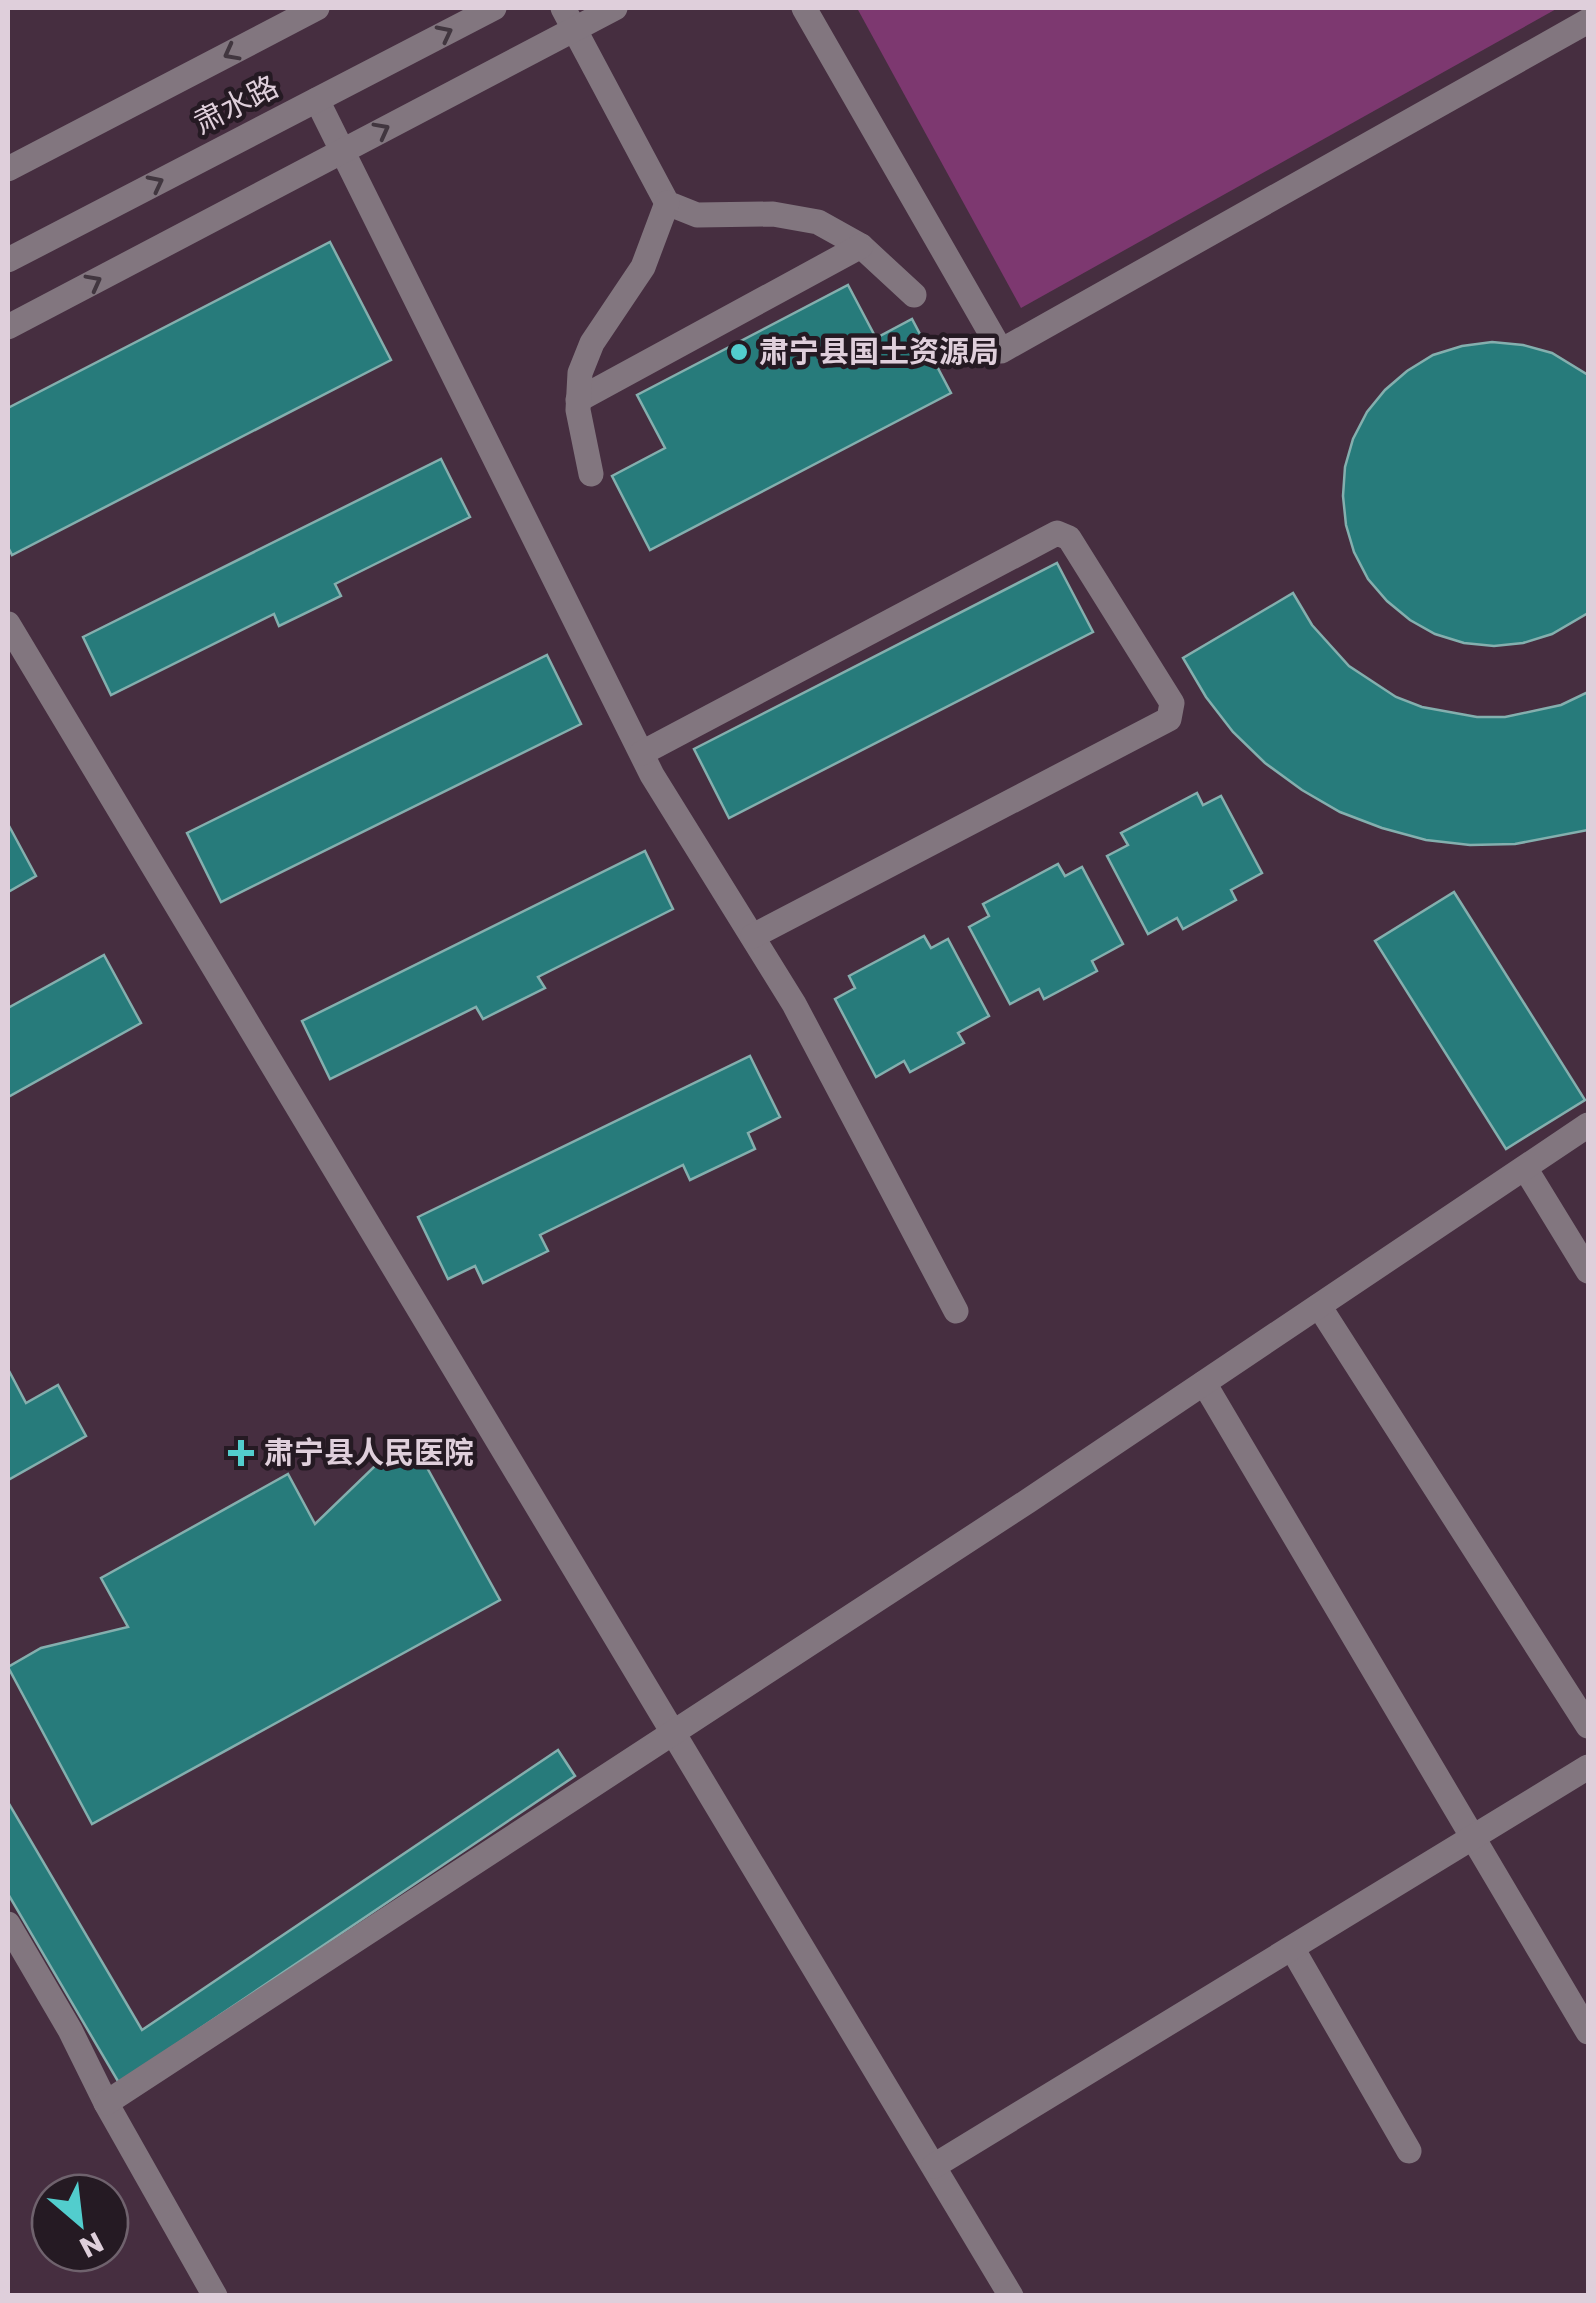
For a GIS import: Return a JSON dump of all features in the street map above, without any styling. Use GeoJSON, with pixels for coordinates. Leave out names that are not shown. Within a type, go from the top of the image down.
{"type":"FeatureCollection","features":[{"type":"Feature","properties":{"kind":"street","name":"肃水路"},"geometry":{"type":"LineString","coordinates":[[8,169],[317,8]]}},
{"type":"Feature","properties":{"kind":"street","name":"肃水路"},"geometry":{"type":"LineString","coordinates":[[8,260],[494,8]]}},
{"type":"Feature","properties":{"kind":"street"},"geometry":{"type":"LineString","coordinates":[[8,327],[342,151],[568,18],[615,8]]}},
{"type":"Feature","properties":{"kind":"street"},"geometry":{"type":"LineString","coordinates":[[804,8],[1001,351],[1588,21]]}},
{"type":"Feature","properties":{"kind":"street"},"geometry":{"type":"LineString","coordinates":[[568,18],[667,203],[697,215],[773,214],[818,222],[861,246],[914,295]]}},
{"type":"Feature","properties":{"kind":"street"},"geometry":{"type":"LineString","coordinates":[[316,100],[642,754],[794,1004],[956,1311]]}},
{"type":"Feature","properties":{"kind":"street"},"geometry":{"type":"LineString","coordinates":[[591,474],[578,410],[580,373],[592,342],[643,267],[667,203]]}},
{"type":"Feature","properties":{"kind":"street"},"geometry":{"type":"LineString","coordinates":[[578,400],[861,246]]}},
{"type":"Feature","properties":{"kind":"street"},"geometry":{"type":"LineString","coordinates":[[642,754],[1057,533],[1069,538],[1172,703],[1169,719],[754,936]]}},
{"type":"Feature","properties":{"kind":"street"},"geometry":{"type":"LineString","coordinates":[[8,624],[1011,2296]]}},
{"type":"Feature","properties":{"kind":"street"},"geometry":{"type":"LineString","coordinates":[[106,2103],[1028,1502],[1588,1125]]}},
{"type":"Feature","properties":{"kind":"street"},"geometry":{"type":"LineString","coordinates":[[1525,1168],[1588,1272]]}},
{"type":"Feature","properties":{"kind":"street"},"geometry":{"type":"LineString","coordinates":[[1319,1306],[1588,1726]]}},
{"type":"Feature","properties":{"kind":"street"},"geometry":{"type":"LineString","coordinates":[[1204,1383],[1588,2032]]}},
{"type":"Feature","properties":{"kind":"street"},"geometry":{"type":"LineString","coordinates":[[934,2166],[1588,1767]]}},
{"type":"Feature","properties":{"kind":"street"},"geometry":{"type":"LineString","coordinates":[[8,1924],[215,2296]]}},
{"type":"Feature","properties":{"kind":"street"},"geometry":{"type":"LineString","coordinates":[[1292,1948],[1409,2152]]}},
{"type":"Feature","properties":{"kind":"shaded area"},"geometry":{"type":"Polygon","coordinates":[[[857,8],[1558,8],[1021,308],[857,8]]]}},
{"type":"Feature","properties":{"kind":"building"},"geometry":{"type":"Polygon","coordinates":[[[330,242],[391,360],[12,555],[8,547],[8,408],[330,242]]]}},
{"type":"Feature","properties":{"kind":"building"},"geometry":{"type":"Polygon","coordinates":[[[848,285],[876,338],[912,319],[951,393],[650,550],[612,476],[665,448],[637,395],[848,285]]]}},
{"type":"Feature","properties":{"kind":"building"},"geometry":{"type":"Polygon","coordinates":[[[1492,342],[1552,353],[1588,375],[1588,613],[1552,634],[1494,646],[1464,643],[1435,634],[1387,601],[1368,579],[1354,552],[1343,496],[1345,467],[1353,439],[1367,412],[1385,390],[1433,355],[1492,342]]]}},
{"type":"Feature","properties":{"kind":"building"},"geometry":{"type":"Polygon","coordinates":[[[441,459],[470,517],[335,584],[341,596],[279,626],[274,614],[111,695],[83,637],[441,459]]]}},
{"type":"Feature","properties":{"kind":"building"},"geometry":{"type":"Polygon","coordinates":[[[1057,563],[1093,632],[729,818],[694,749],[1057,563]]]}},
{"type":"Feature","properties":{"kind":"building"},"geometry":{"type":"Polygon","coordinates":[[[1293,593],[1312,625],[1349,666],[1396,697],[1422,707],[1477,717],[1505,717],[1561,705],[1588,692],[1588,830],[1515,844],[1470,845],[1426,840],[1340,812],[1265,763],[1233,732],[1183,658],[1293,593]]]}},
{"type":"Feature","properties":{"kind":"building"},"geometry":{"type":"Polygon","coordinates":[[[547,655],[581,724],[221,902],[187,833],[547,655]]]}},
{"type":"Feature","properties":{"kind":"building"},"geometry":{"type":"Polygon","coordinates":[[[1197,793],[1203,805],[1221,796],[1262,873],[1231,890],[1236,900],[1183,929],[1177,918],[1148,934],[1107,856],[1128,845],[1121,833],[1197,793]]]}},
{"type":"Feature","properties":{"kind":"building"},"geometry":{"type":"Polygon","coordinates":[[[8,824],[36,876],[8,892],[8,824]]]}},
{"type":"Feature","properties":{"kind":"building"},"geometry":{"type":"Polygon","coordinates":[[[645,851],[673,909],[538,977],[545,988],[483,1019],[476,1007],[330,1079],[302,1021],[645,851]]]}},
{"type":"Feature","properties":{"kind":"building"},"geometry":{"type":"Polygon","coordinates":[[[1058,864],[1065,876],[1082,867],[1123,944],[1092,961],[1097,971],[1044,999],[1039,989],[1010,1004],[969,927],[989,916],[983,904],[1058,864]]]}},
{"type":"Feature","properties":{"kind":"building"},"geometry":{"type":"Polygon","coordinates":[[[1454,892],[1585,1100],[1506,1149],[1375,941],[1454,892]]]}},
{"type":"Feature","properties":{"kind":"building"},"geometry":{"type":"Polygon","coordinates":[[[924,936],[931,948],[948,939],[989,1016],[958,1033],[964,1043],[910,1072],[904,1061],[876,1077],[835,999],[855,988],[849,976],[924,936]]]}},
{"type":"Feature","properties":{"kind":"building"},"geometry":{"type":"Polygon","coordinates":[[[104,955],[141,1023],[8,1097],[8,1008],[104,955]]]}},
{"type":"Feature","properties":{"kind":"building"},"geometry":{"type":"Polygon","coordinates":[[[750,1056],[780,1117],[748,1133],[755,1149],[690,1180],[683,1165],[540,1235],[548,1251],[483,1283],[475,1266],[448,1279],[418,1217],[750,1056]]]}},
{"type":"Feature","properties":{"kind":"building"},"geometry":{"type":"Polygon","coordinates":[[[8,1369],[26,1403],[58,1385],[86,1436],[8,1480],[8,1369]]]}},
{"type":"Feature","properties":{"kind":"building"},"geometry":{"type":"Polygon","coordinates":[[[414,1444],[500,1600],[92,1824],[8,1667],[41,1648],[128,1627],[101,1578],[288,1474],[315,1524],[377,1464],[414,1444]]]}},
{"type":"Feature","properties":{"kind":"building"},"geometry":{"type":"Polygon","coordinates":[[[558,1750],[575,1776],[119,2083],[8,1894],[8,1802],[142,2030],[558,1750]]]}},
{"type":"Feature","properties":{"kind":"place","name":"肃宁县国土资源局"},"geometry":{"type":"Point","coordinates":[739,352]}},
{"type":"Feature","properties":{"kind":"place","name":"肃宁县人民医院"},"geometry":{"type":"Point","coordinates":[241,1453]}}]}
